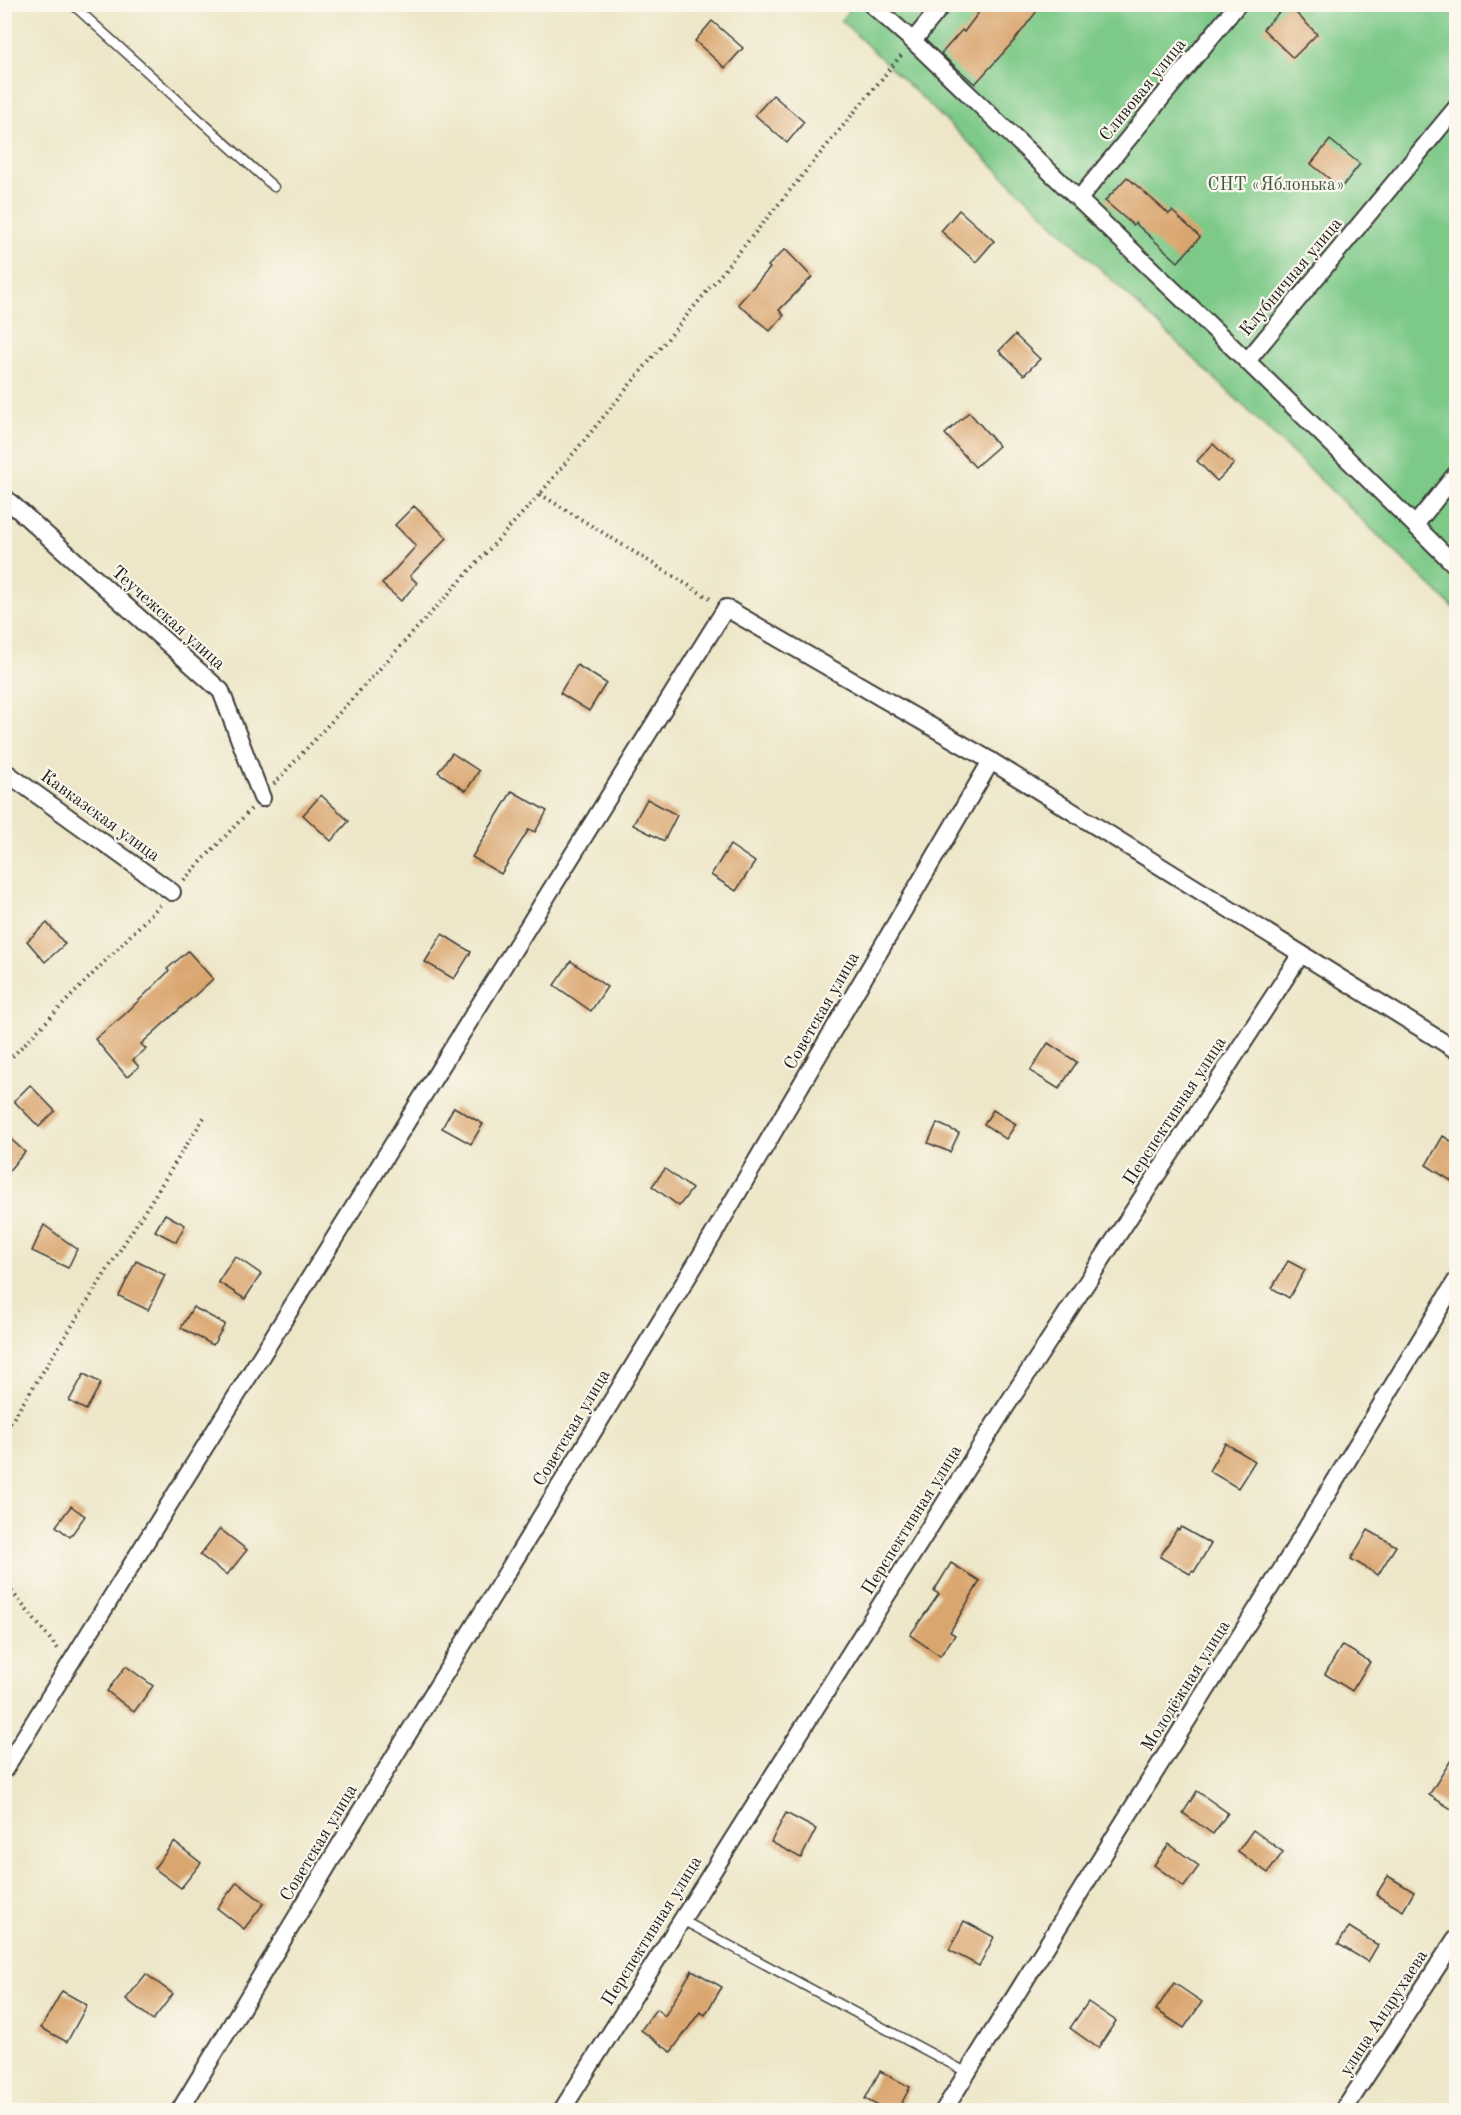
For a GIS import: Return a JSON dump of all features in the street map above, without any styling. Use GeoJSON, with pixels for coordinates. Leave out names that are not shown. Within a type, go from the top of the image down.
{"type":"FeatureCollection","features":[{"type":"Feature","properties":{"kind":"street"},"geometry":{"type":"LineString","coordinates":[[871,4],[914,41],[1247,361],[1456,566]]}},
{"type":"Feature","properties":{"kind":"street"},"geometry":{"type":"LineString","coordinates":[[914,41],[943,4]]}},
{"type":"Feature","properties":{"kind":"street","name":"Сливовая улица"},"geometry":{"type":"LineString","coordinates":[[1078,199],[1238,4]]}},
{"type":"Feature","properties":{"kind":"street","name":"Клубничная улица"},"geometry":{"type":"LineString","coordinates":[[1247,361],[1456,108]]}},
{"type":"Feature","properties":{"kind":"street"},"geometry":{"type":"LineString","coordinates":[[1415,525],[1456,474]]}},
{"type":"Feature","properties":{"kind":"street","name":"Теучежская улица"},"geometry":{"type":"LineString","coordinates":[[4,497],[221,691],[262,798]]}},
{"type":"Feature","properties":{"kind":"street"},"geometry":{"type":"LineString","coordinates":[[4,1770],[726,608],[991,761],[1456,1050]]}},
{"type":"Feature","properties":{"kind":"street","name":"Советская улица"},"geometry":{"type":"LineString","coordinates":[[180,2110],[703,1252],[991,761]]}},
{"type":"Feature","properties":{"kind":"street","name":"Кавказская улица"},"geometry":{"type":"LineString","coordinates":[[4,771],[172,892]]}},
{"type":"Feature","properties":{"kind":"street","name":"Перспективная улица"},"geometry":{"type":"LineString","coordinates":[[562,2110],[1001,1414],[1301,954]]}},
{"type":"Feature","properties":{"kind":"street","name":"Молодёжная улица"},"geometry":{"type":"LineString","coordinates":[[944,2110],[1289,1557],[1456,1281]]}},
{"type":"Feature","properties":{"kind":"street","name":"улица Андрухаева"},"geometry":{"type":"LineString","coordinates":[[1344,2110],[1456,1938]]}},
{"type":"Feature","properties":{"kind":"lane"},"geometry":{"type":"LineString","coordinates":[[72,4],[274,188]]}},
{"type":"Feature","properties":{"kind":"lane"},"geometry":{"type":"LineString","coordinates":[[682,1920],[968,2073]]}},
{"type":"Feature","properties":{"kind":"path"},"geometry":{"type":"LineString","coordinates":[[4,1065],[262,798],[540,494],[914,41]]}},
{"type":"Feature","properties":{"kind":"path"},"geometry":{"type":"LineString","coordinates":[[540,494],[726,608]]}},
{"type":"Feature","properties":{"kind":"path"},"geometry":{"type":"LineString","coordinates":[[4,1434],[205,1116]]}},
{"type":"Feature","properties":{"kind":"path"},"geometry":{"type":"LineString","coordinates":[[4,1582],[71,1665]]}},
{"type":"Feature","properties":{"kind":"green space","name":"СНТ «Яблонька»"},"geometry":{"type":"Polygon","coordinates":[[[854,4],[1456,5],[1456,610],[841,20],[854,4]]]}},
{"type":"Feature","properties":{"kind":"building"},"geometry":{"type":"Polygon","coordinates":[[[985,4],[1028,4],[1037,11],[1014,41],[975,84],[941,54],[962,30],[964,32],[985,4]]]}},
{"type":"Feature","properties":{"kind":"building"},"geometry":{"type":"Polygon","coordinates":[[[1287,4],[1317,34],[1293,58],[1263,29],[1287,4]]]}},
{"type":"Feature","properties":{"kind":"building"},"geometry":{"type":"Polygon","coordinates":[[[712,21],[743,48],[725,68],[695,41],[712,21]]]}},
{"type":"Feature","properties":{"kind":"building"},"geometry":{"type":"Polygon","coordinates":[[[773,95],[804,122],[787,143],[755,115],[773,95]]]}},
{"type":"Feature","properties":{"kind":"building"},"geometry":{"type":"Polygon","coordinates":[[[1330,140],[1360,164],[1341,188],[1311,164],[1330,140]]]}},
{"type":"Feature","properties":{"kind":"building"},"geometry":{"type":"Polygon","coordinates":[[[1127,177],[1169,214],[1172,211],[1200,237],[1178,262],[1135,223],[1133,225],[1105,201],[1127,177]]]}},
{"type":"Feature","properties":{"kind":"building"},"geometry":{"type":"Polygon","coordinates":[[[959,210],[994,241],[976,262],[941,231],[959,210]]]}},
{"type":"Feature","properties":{"kind":"building"},"geometry":{"type":"Polygon","coordinates":[[[785,249],[812,277],[779,310],[784,315],[770,331],[738,304],[770,268],[768,266],[785,249]]]}},
{"type":"Feature","properties":{"kind":"building"},"geometry":{"type":"Polygon","coordinates":[[[1015,335],[1040,359],[1024,375],[999,351],[1015,335]]]}},
{"type":"Feature","properties":{"kind":"building"},"geometry":{"type":"Polygon","coordinates":[[[969,412],[999,446],[975,467],[945,434],[969,412]]]}},
{"type":"Feature","properties":{"kind":"building"},"geometry":{"type":"Polygon","coordinates":[[[1213,444],[1234,464],[1217,481],[1197,461],[1213,444]]]}},
{"type":"Feature","properties":{"kind":"building"},"geometry":{"type":"Polygon","coordinates":[[[414,506],[447,538],[410,576],[417,583],[401,601],[382,584],[416,546],[395,525],[414,506]]]}},
{"type":"Feature","properties":{"kind":"building"},"geometry":{"type":"Polygon","coordinates":[[[577,665],[606,683],[589,711],[560,693],[577,665]]]}},
{"type":"Feature","properties":{"kind":"building"},"geometry":{"type":"Polygon","coordinates":[[[452,753],[479,771],[466,791],[438,772],[452,753]]]}},
{"type":"Feature","properties":{"kind":"building"},"geometry":{"type":"Polygon","coordinates":[[[512,791],[547,811],[535,832],[529,829],[501,874],[472,857],[512,791]]]}},
{"type":"Feature","properties":{"kind":"building"},"geometry":{"type":"Polygon","coordinates":[[[321,795],[349,821],[331,841],[303,815],[321,795]]]}},
{"type":"Feature","properties":{"kind":"building"},"geometry":{"type":"Polygon","coordinates":[[[647,799],[677,815],[664,841],[633,825],[647,799]]]}},
{"type":"Feature","properties":{"kind":"building"},"geometry":{"type":"Polygon","coordinates":[[[730,845],[755,862],[736,891],[711,875],[730,845]]]}},
{"type":"Feature","properties":{"kind":"building"},"geometry":{"type":"Polygon","coordinates":[[[47,923],[65,944],[45,962],[27,941],[47,923]]]}},
{"type":"Feature","properties":{"kind":"building"},"geometry":{"type":"Polygon","coordinates":[[[442,934],[471,952],[454,979],[425,962],[442,934]]]}},
{"type":"Feature","properties":{"kind":"building"},"geometry":{"type":"Polygon","coordinates":[[[188,951],[213,979],[141,1044],[146,1049],[133,1060],[139,1067],[127,1077],[95,1039],[124,1015],[169,971],[167,969],[188,951]]]}},
{"type":"Feature","properties":{"kind":"building"},"geometry":{"type":"Polygon","coordinates":[[[571,961],[607,987],[591,1011],[554,985],[571,961]]]}},
{"type":"Feature","properties":{"kind":"building"},"geometry":{"type":"Polygon","coordinates":[[[1048,1043],[1077,1062],[1059,1089],[1030,1071],[1048,1043]]]}},
{"type":"Feature","properties":{"kind":"building"},"geometry":{"type":"Polygon","coordinates":[[[30,1085],[55,1111],[39,1127],[14,1101],[30,1085]]]}},
{"type":"Feature","properties":{"kind":"building"},"geometry":{"type":"Polygon","coordinates":[[[454,1107],[483,1124],[471,1144],[442,1128],[454,1107]]]}},
{"type":"Feature","properties":{"kind":"building"},"geometry":{"type":"Polygon","coordinates":[[[993,1110],[1016,1124],[1006,1139],[984,1124],[993,1110]]]}},
{"type":"Feature","properties":{"kind":"building"},"geometry":{"type":"Polygon","coordinates":[[[937,1123],[959,1133],[950,1152],[928,1143],[937,1123]]]}},
{"type":"Feature","properties":{"kind":"building"},"geometry":{"type":"Polygon","coordinates":[[[4,1133],[25,1152],[4,1176],[4,1133]]]}},
{"type":"Feature","properties":{"kind":"building"},"geometry":{"type":"Polygon","coordinates":[[[1443,1136],[1456,1144],[1456,1184],[1426,1165],[1443,1136]]]}},
{"type":"Feature","properties":{"kind":"building"},"geometry":{"type":"Polygon","coordinates":[[[665,1169],[692,1189],[679,1206],[652,1186],[665,1169]]]}},
{"type":"Feature","properties":{"kind":"building"},"geometry":{"type":"Polygon","coordinates":[[[165,1214],[185,1225],[176,1242],[155,1231],[165,1214]]]}},
{"type":"Feature","properties":{"kind":"building"},"geometry":{"type":"Polygon","coordinates":[[[44,1225],[77,1249],[68,1268],[32,1251],[44,1225]]]}},
{"type":"Feature","properties":{"kind":"building"},"geometry":{"type":"Polygon","coordinates":[[[235,1256],[261,1274],[245,1299],[218,1282],[235,1256]]]}},
{"type":"Feature","properties":{"kind":"building"},"geometry":{"type":"Polygon","coordinates":[[[136,1261],[165,1275],[148,1310],[119,1296],[136,1261]]]}},
{"type":"Feature","properties":{"kind":"building"},"geometry":{"type":"Polygon","coordinates":[[[1288,1261],[1305,1270],[1289,1298],[1272,1288],[1288,1261]]]}},
{"type":"Feature","properties":{"kind":"building"},"geometry":{"type":"Polygon","coordinates":[[[193,1307],[225,1324],[213,1345],[181,1328],[193,1307]]]}},
{"type":"Feature","properties":{"kind":"building"},"geometry":{"type":"Polygon","coordinates":[[[84,1374],[101,1383],[86,1410],[69,1401],[84,1374]]]}},
{"type":"Feature","properties":{"kind":"building"},"geometry":{"type":"Polygon","coordinates":[[[1225,1443],[1255,1461],[1238,1488],[1209,1471],[1225,1443]]]}},
{"type":"Feature","properties":{"kind":"building"},"geometry":{"type":"Polygon","coordinates":[[[71,1506],[85,1516],[70,1537],[56,1526],[71,1506]]]}},
{"type":"Feature","properties":{"kind":"building"},"geometry":{"type":"Polygon","coordinates":[[[1181,1527],[1211,1544],[1194,1572],[1190,1574],[1160,1557],[1177,1529],[1181,1527]]]}},
{"type":"Feature","properties":{"kind":"building"},"geometry":{"type":"Polygon","coordinates":[[[220,1529],[247,1550],[227,1575],[200,1555],[220,1529]]]}},
{"type":"Feature","properties":{"kind":"building"},"geometry":{"type":"Polygon","coordinates":[[[1368,1530],[1396,1546],[1378,1575],[1351,1559],[1368,1530]]]}},
{"type":"Feature","properties":{"kind":"building"},"geometry":{"type":"Polygon","coordinates":[[[951,1563],[980,1581],[950,1632],[955,1635],[940,1656],[910,1635],[939,1594],[934,1591],[951,1563]]]}},
{"type":"Feature","properties":{"kind":"building"},"geometry":{"type":"Polygon","coordinates":[[[1342,1645],[1370,1662],[1352,1691],[1325,1674],[1342,1645]]]}},
{"type":"Feature","properties":{"kind":"building"},"geometry":{"type":"Polygon","coordinates":[[[126,1666],[153,1686],[134,1712],[107,1691],[126,1666]]]}},
{"type":"Feature","properties":{"kind":"building"},"geometry":{"type":"Polygon","coordinates":[[[1456,1752],[1456,1812],[1429,1795],[1456,1752]]]}},
{"type":"Feature","properties":{"kind":"building"},"geometry":{"type":"Polygon","coordinates":[[[1197,1791],[1228,1813],[1213,1834],[1183,1813],[1197,1791]]]}},
{"type":"Feature","properties":{"kind":"building"},"geometry":{"type":"Polygon","coordinates":[[[786,1813],[816,1829],[801,1858],[771,1842],[786,1813]]]}},
{"type":"Feature","properties":{"kind":"building"},"geometry":{"type":"Polygon","coordinates":[[[1253,1830],[1283,1852],[1268,1873],[1238,1851],[1253,1830]]]}},
{"type":"Feature","properties":{"kind":"building"},"geometry":{"type":"Polygon","coordinates":[[[174,1842],[201,1863],[181,1888],[154,1868],[174,1842]]]}},
{"type":"Feature","properties":{"kind":"building"},"geometry":{"type":"Polygon","coordinates":[[[1169,1844],[1199,1866],[1184,1887],[1154,1865],[1169,1844]]]}},
{"type":"Feature","properties":{"kind":"building"},"geometry":{"type":"Polygon","coordinates":[[[1388,1876],[1414,1892],[1403,1911],[1376,1895],[1388,1876]]]}},
{"type":"Feature","properties":{"kind":"building"},"geometry":{"type":"Polygon","coordinates":[[[237,1882],[264,1903],[244,1929],[217,1908],[237,1882]]]}},
{"type":"Feature","properties":{"kind":"building"},"geometry":{"type":"Polygon","coordinates":[[[964,1921],[994,1937],[979,1966],[949,1950],[964,1921]]]}},
{"type":"Feature","properties":{"kind":"building"},"geometry":{"type":"Polygon","coordinates":[[[1349,1927],[1378,1945],[1368,1962],[1338,1944],[1349,1927]]]}},
{"type":"Feature","properties":{"kind":"building"},"geometry":{"type":"Polygon","coordinates":[[[692,1970],[722,1987],[705,2015],[700,2012],[671,2052],[641,2030],[656,2009],[665,2016],[692,1970]]]}},
{"type":"Feature","properties":{"kind":"building"},"geometry":{"type":"Polygon","coordinates":[[[146,1974],[173,1994],[153,2020],[126,1999],[146,1974]]]}},
{"type":"Feature","properties":{"kind":"building"},"geometry":{"type":"Polygon","coordinates":[[[1174,1983],[1202,2002],[1184,2028],[1156,2010],[1174,1983]]]}},
{"type":"Feature","properties":{"kind":"building"},"geometry":{"type":"Polygon","coordinates":[[[62,1991],[87,2005],[67,2042],[41,2028],[62,1991]]]}},
{"type":"Feature","properties":{"kind":"building"},"geometry":{"type":"Polygon","coordinates":[[[1088,2002],[1116,2021],[1098,2048],[1070,2028],[1088,2002]]]}},
{"type":"Feature","properties":{"kind":"building"},"geometry":{"type":"Polygon","coordinates":[[[880,2071],[910,2087],[898,2110],[886,2110],[865,2099],[880,2071]]]}}]}
